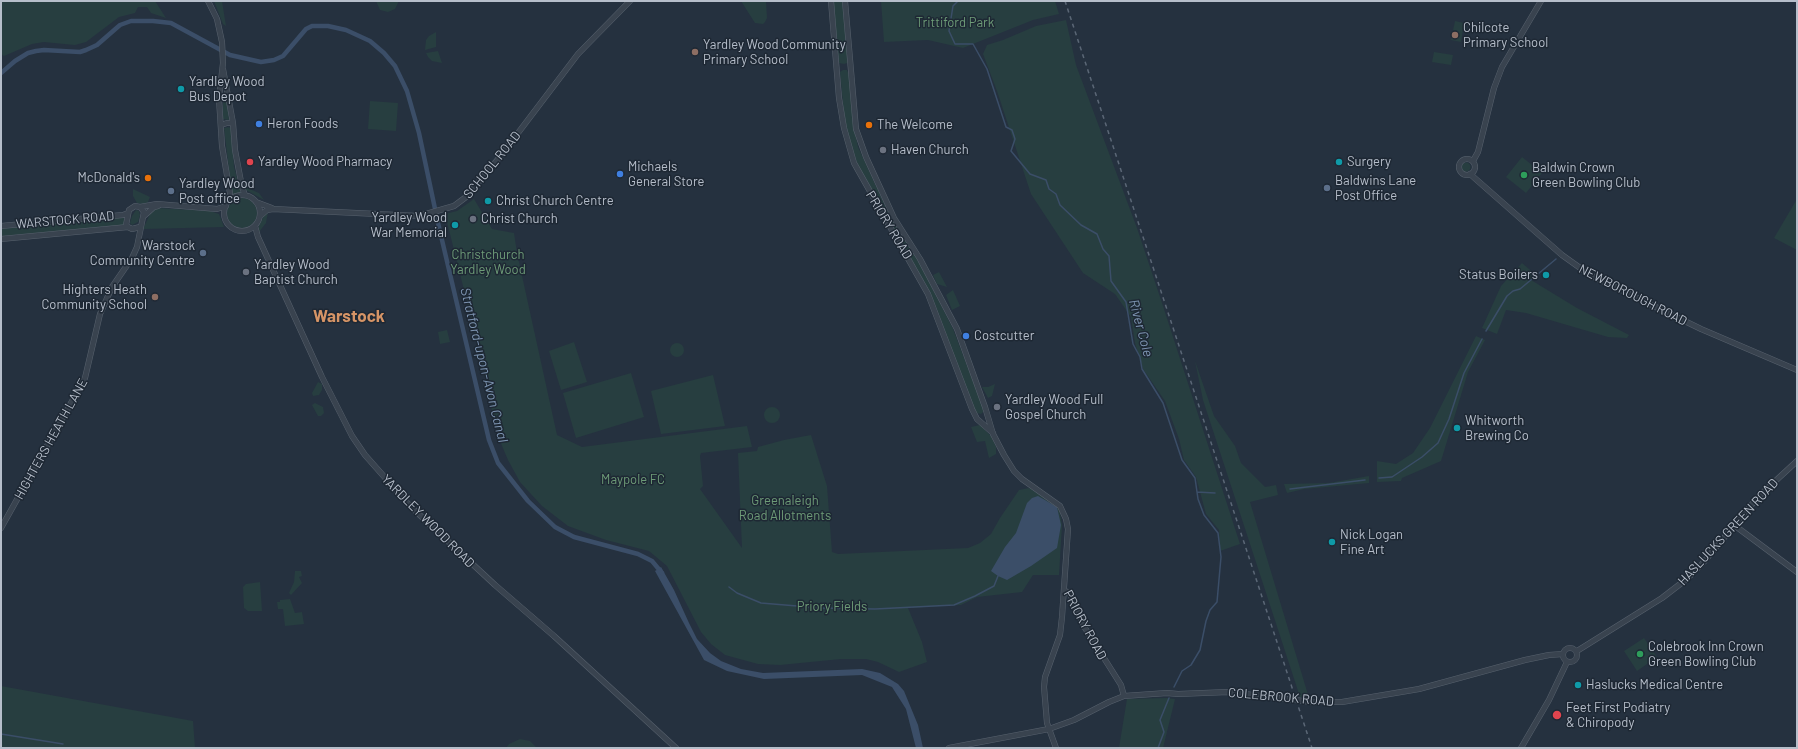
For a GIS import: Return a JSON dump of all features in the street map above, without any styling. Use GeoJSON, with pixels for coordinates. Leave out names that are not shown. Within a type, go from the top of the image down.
{"type":"FeatureCollection","features":[{"type":"Feature","properties":{"kind":"street"},"geometry":{"type":"LineString","coordinates":[[208,1],[217,19],[222,44],[219,99],[222,146],[230,193],[224,214],[226,221],[232,228],[240,231],[247,230],[255,226],[260,216],[267,210],[273,209]]}},
{"type":"Feature","properties":{"kind":"street","name":"SCHOOL ROAD"},"geometry":{"type":"LineString","coordinates":[[256,202],[273,209],[406,216],[427,215],[454,206],[466,197],[578,54],[630,1]]}},
{"type":"Feature","properties":{"kind":"street","name":"PRIORY ROAD"},"geometry":{"type":"LineString","coordinates":[[831,1],[840,98],[847,144],[860,176],[928,294],[972,409],[978,419],[993,434]]}},
{"type":"Feature","properties":{"kind":"street","name":"PRIORY ROAD"},"geometry":{"type":"LineString","coordinates":[[845,1],[856,129],[869,164],[902,232],[920,259],[957,329],[993,434],[1014,471],[1028,484],[1059,505],[1065,514],[1068,529],[1064,590],[1070,594],[1085,628],[1121,686],[1124,696]]}},
{"type":"Feature","properties":{"kind":"street"},"geometry":{"type":"LineString","coordinates":[[1473,161],[1466,159],[1459,166],[1459,172],[1468,176],[1475,169],[1473,161],[1478,152],[1494,88],[1502,67],[1541,1]]}},
{"type":"Feature","properties":{"kind":"street"},"geometry":{"type":"LineString","coordinates":[[222,65],[233,123],[235,150],[242,187],[246,195],[256,202],[260,209],[260,216]]}},
{"type":"Feature","properties":{"kind":"street"},"geometry":{"type":"LineString","coordinates":[[219,99],[229,99]]}},
{"type":"Feature","properties":{"kind":"street"},"geometry":{"type":"LineString","coordinates":[[221,125],[233,123]]}},
{"type":"Feature","properties":{"kind":"street","name":"NEWBOROUGH ROAD"},"geometry":{"type":"LineString","coordinates":[[1470,174],[1562,255],[1590,275],[1701,328],[1797,370]]}},
{"type":"Feature","properties":{"kind":"street"},"geometry":{"type":"LineString","coordinates":[[229,200],[238,195],[246,195]]}},
{"type":"Feature","properties":{"kind":"street"},"geometry":{"type":"LineString","coordinates":[[139,238],[130,228],[126,220],[128,213],[133,207],[140,208],[157,204],[217,209],[226,206]]}},
{"type":"Feature","properties":{"kind":"street"},"geometry":{"type":"LineString","coordinates":[[130,228],[140,227],[144,216],[154,207],[163,205]]}},
{"type":"Feature","properties":{"kind":"street"},"geometry":{"type":"LineString","coordinates":[[140,208],[144,212],[144,216]]}},
{"type":"Feature","properties":{"kind":"street"},"geometry":{"type":"LineString","coordinates":[[217,209],[224,214]]}},
{"type":"Feature","properties":{"kind":"street","name":"WARSTOCK ROAD"},"geometry":{"type":"LineString","coordinates":[[1,226],[123,215],[128,213]]}},
{"type":"Feature","properties":{"kind":"street","name":"YARDLEY WOOD ROAD"},"geometry":{"type":"LineString","coordinates":[[255,226],[257,235],[333,400],[352,436],[365,455],[410,506],[494,585],[559,641],[676,748]]}},
{"type":"Feature","properties":{"kind":"street","name":"HIGHTERS HEATH LANE"},"geometry":{"type":"LineString","coordinates":[[1,528],[85,378],[100,314],[112,287],[135,251],[139,238],[140,227]]}},
{"type":"Feature","properties":{"kind":"street","name":"WARSTOCK ROAD"},"geometry":{"type":"LineString","coordinates":[[1,240],[130,228]]}},
{"type":"Feature","properties":{"kind":"street"},"geometry":{"type":"LineString","coordinates":[[247,230],[257,235]]}},
{"type":"Feature","properties":{"kind":"street"},"geometry":{"type":"LineString","coordinates":[[895,237],[902,232]]}},
{"type":"Feature","properties":{"kind":"street","name":"HASLUCKS GREEN ROAD"},"geometry":{"type":"LineString","coordinates":[[1577,651],[1673,590],[1702,564],[1758,497],[1797,461]]}},
{"type":"Feature","properties":{"kind":"street"},"geometry":{"type":"LineString","coordinates":[[1734,525],[1797,572]]}},
{"type":"Feature","properties":{"kind":"street"},"geometry":{"type":"LineString","coordinates":[[1056,748],[1049,729],[1044,694],[1044,682],[1060,635],[1064,590]]}},
{"type":"Feature","properties":{"kind":"street"},"geometry":{"type":"LineString","coordinates":[[1570,648],[1577,651],[1578,656],[1575,661],[1567,662],[1563,657],[1566,649],[1570,648]]}},
{"type":"Feature","properties":{"kind":"street","name":"COLEBROOK ROAD"},"geometry":{"type":"LineString","coordinates":[[949,748],[1049,729],[1074,720],[1124,696],[1167,693],[1228,692],[1312,702],[1342,702],[1420,689],[1548,654],[1563,654]]}},
{"type":"Feature","properties":{"kind":"street"},"geometry":{"type":"LineString","coordinates":[[1521,748],[1549,700],[1567,662]]}},
{"type":"Feature","properties":{"kind":"green space"},"geometry":{"type":"Polygon","coordinates":[[[1,1],[155,1],[166,18],[151,13],[147,7],[138,7],[135,13],[119,17],[86,42],[75,45],[44,42],[32,44],[4,56],[1,54],[1,1]]]}},
{"type":"Feature","properties":{"kind":"green space"},"geometry":{"type":"Polygon","coordinates":[[[214,1],[222,1],[226,26],[223,24],[214,1]]]}},
{"type":"Feature","properties":{"kind":"green space"},"geometry":{"type":"Polygon","coordinates":[[[376,1],[398,1],[398,3],[395,9],[388,12],[380,10],[376,1]]]}},
{"type":"Feature","properties":{"kind":"green space"},"geometry":{"type":"Polygon","coordinates":[[[741,1],[766,1],[767,18],[765,22],[763,24],[755,23],[741,1]]]}},
{"type":"Feature","properties":{"kind":"green space"},"geometry":{"type":"Polygon","coordinates":[[[833,1],[842,1],[848,61],[844,64],[839,63],[833,1]]]}},
{"type":"Feature","properties":{"kind":"green space","name":"Trittiford Park"},"geometry":{"type":"Polygon","coordinates":[[[881,1],[1055,1],[1059,14],[1033,20],[963,48],[928,40],[884,42],[881,1]]]}},
{"type":"Feature","properties":{"kind":"green space"},"geometry":{"type":"Polygon","coordinates":[[[1066,20],[1076,65],[1137,228],[1240,544],[1220,551],[1219,530],[1206,514],[1196,477],[1184,460],[1179,439],[1165,401],[1143,369],[1135,343],[1131,317],[1115,294],[1083,273],[1031,194],[997,91],[983,54],[987,45],[1036,26],[1066,20]]]}},
{"type":"Feature","properties":{"kind":"green space"},"geometry":{"type":"Polygon","coordinates":[[[1455,21],[1464,23],[1461,42],[1451,40],[1455,21]]]}},
{"type":"Feature","properties":{"kind":"green space"},"geometry":{"type":"Polygon","coordinates":[[[436,32],[436,47],[425,50],[426,40],[429,36],[436,32]]]}},
{"type":"Feature","properties":{"kind":"green space"},"geometry":{"type":"Polygon","coordinates":[[[438,51],[442,63],[432,61],[426,53],[438,51]]]}},
{"type":"Feature","properties":{"kind":"green space"},"geometry":{"type":"Polygon","coordinates":[[[1434,52],[1453,55],[1451,65],[1432,62],[1434,52]]]}},
{"type":"Feature","properties":{"kind":"green space"},"geometry":{"type":"Polygon","coordinates":[[[847,70],[849,75],[855,133],[858,147],[886,208],[899,230],[898,232],[894,231],[863,177],[856,160],[845,124],[840,72],[847,70]]]}},
{"type":"Feature","properties":{"kind":"green space"},"geometry":{"type":"Polygon","coordinates":[[[223,101],[227,102],[229,120],[223,119],[223,101]]]}},
{"type":"Feature","properties":{"kind":"green space"},"geometry":{"type":"Polygon","coordinates":[[[370,101],[398,103],[396,131],[368,129],[370,101]]]}},
{"type":"Feature","properties":{"kind":"green space"},"geometry":{"type":"Polygon","coordinates":[[[224,128],[231,128],[234,167],[241,193],[232,195],[224,128]]]}},
{"type":"Feature","properties":{"kind":"green space","name":"Baldwin Crown Green Bowling Club"},"geometry":{"type":"Polygon","coordinates":[[[1522,157],[1542,173],[1526,193],[1506,177],[1522,157]]]}},
{"type":"Feature","properties":{"kind":"green space"},"geometry":{"type":"Polygon","coordinates":[[[1464,163],[1468,163],[1470,167],[1468,171],[1464,171],[1462,169],[1462,165],[1464,163]]]}},
{"type":"Feature","properties":{"kind":"green space"},"geometry":{"type":"Polygon","coordinates":[[[245,187],[259,193],[264,200],[246,190],[245,187]]]}},
{"type":"Feature","properties":{"kind":"green space"},"geometry":{"type":"Polygon","coordinates":[[[133,189],[150,197],[148,202],[144,204],[137,203],[133,196],[133,189]]]}},
{"type":"Feature","properties":{"kind":"green space"},"geometry":{"type":"Polygon","coordinates":[[[242,198],[248,199],[256,207],[256,219],[248,227],[242,228],[236,227],[228,219],[227,213],[228,207],[236,199],[242,198]]]}},
{"type":"Feature","properties":{"kind":"green space","name":"Priory Fields"},"geometry":{"type":"Polygon","coordinates":[[[474,199],[492,229],[514,233],[517,253],[557,435],[582,447],[747,426],[752,447],[701,453],[700,456],[703,486],[700,489],[742,548],[738,453],[757,451],[758,447],[784,440],[811,435],[827,486],[832,552],[838,554],[968,548],[980,543],[991,534],[1019,490],[1029,488],[1056,504],[1059,508],[1062,525],[1059,575],[1033,575],[1022,592],[977,597],[961,605],[908,608],[922,642],[927,662],[899,672],[878,662],[866,659],[841,659],[780,665],[758,664],[725,655],[711,644],[701,632],[667,566],[649,551],[606,540],[568,526],[542,506],[520,482],[508,460],[497,434],[479,350],[445,214],[457,211],[474,199]]]}},
{"type":"Feature","properties":{"kind":"green space"},"geometry":{"type":"Polygon","coordinates":[[[1797,199],[1797,250],[1774,238],[1797,199]]]}},
{"type":"Feature","properties":{"kind":"green space"},"geometry":{"type":"Polygon","coordinates":[[[157,208],[210,211],[219,214],[224,227],[143,229],[150,214],[157,208]]]}},
{"type":"Feature","properties":{"kind":"green space"},"geometry":{"type":"Polygon","coordinates":[[[136,210],[139,211],[140,215],[138,222],[132,225],[130,223],[136,210]]]}},
{"type":"Feature","properties":{"kind":"green space"},"geometry":{"type":"Polygon","coordinates":[[[268,212],[266,223],[259,232],[259,225],[265,214],[268,212]]]}},
{"type":"Feature","properties":{"kind":"green space"},"geometry":{"type":"Polygon","coordinates":[[[124,217],[124,225],[1,236],[1,229],[124,217]]]}},
{"type":"Feature","properties":{"kind":"green space"},"geometry":{"type":"Polygon","coordinates":[[[902,236],[920,264],[953,329],[984,411],[981,414],[977,413],[973,408],[930,292],[900,240],[902,236]]]}},
{"type":"Feature","properties":{"kind":"green space"},"geometry":{"type":"Polygon","coordinates":[[[1522,263],[1536,275],[1531,280],[1577,308],[1629,335],[1627,338],[1608,337],[1526,313],[1506,310],[1497,334],[1482,328],[1501,286],[1522,263]]]}},
{"type":"Feature","properties":{"kind":"green space"},"geometry":{"type":"Polygon","coordinates":[[[939,272],[947,287],[937,284],[933,275],[939,272]]]}},
{"type":"Feature","properties":{"kind":"green space"},"geometry":{"type":"Polygon","coordinates":[[[953,290],[960,306],[952,310],[946,295],[953,290]]]}},
{"type":"Feature","properties":{"kind":"green space"},"geometry":{"type":"Polygon","coordinates":[[[447,330],[450,342],[440,344],[438,332],[447,330]]]}},
{"type":"Feature","properties":{"kind":"green space"},"geometry":{"type":"Polygon","coordinates":[[[1476,336],[1485,340],[1468,372],[1441,461],[1402,478],[1401,481],[1377,482],[1377,461],[1396,464],[1413,453],[1430,428],[1476,336]]]}},
{"type":"Feature","properties":{"kind":"green space"},"geometry":{"type":"Polygon","coordinates":[[[574,342],[587,382],[561,390],[549,351],[574,342]]]}},
{"type":"Feature","properties":{"kind":"green space"},"geometry":{"type":"Polygon","coordinates":[[[674,343],[680,343],[684,347],[684,353],[680,357],[674,357],[670,353],[670,347],[674,343]]]}},
{"type":"Feature","properties":{"kind":"green space"},"geometry":{"type":"Polygon","coordinates":[[[1195,361],[1214,416],[1235,446],[1241,463],[1265,487],[1276,485],[1278,495],[1250,502],[1309,698],[1300,697],[1203,400],[1195,361]]]}},
{"type":"Feature","properties":{"kind":"green space"},"geometry":{"type":"Polygon","coordinates":[[[631,373],[644,417],[576,438],[563,393],[631,373]]]}},
{"type":"Feature","properties":{"kind":"green space"},"geometry":{"type":"Polygon","coordinates":[[[713,375],[725,426],[661,434],[651,391],[713,375]]]}},
{"type":"Feature","properties":{"kind":"green space"},"geometry":{"type":"Polygon","coordinates":[[[318,382],[322,384],[322,390],[319,395],[313,396],[312,393],[318,382]]]}},
{"type":"Feature","properties":{"kind":"green space"},"geometry":{"type":"Polygon","coordinates":[[[995,384],[992,396],[988,398],[982,387],[988,387],[995,384]]]}},
{"type":"Feature","properties":{"kind":"green space"},"geometry":{"type":"Polygon","coordinates":[[[315,403],[323,407],[324,413],[321,416],[318,416],[312,405],[315,403]]]}},
{"type":"Feature","properties":{"kind":"green space"},"geometry":{"type":"Polygon","coordinates":[[[769,407],[775,407],[780,412],[778,421],[775,423],[769,423],[764,418],[764,412],[769,407]]]}},
{"type":"Feature","properties":{"kind":"green space"},"geometry":{"type":"Polygon","coordinates":[[[980,425],[991,436],[996,447],[996,454],[989,458],[985,441],[977,442],[971,427],[980,425]]]}},
{"type":"Feature","properties":{"kind":"green space"},"geometry":{"type":"Polygon","coordinates":[[[1369,476],[1369,483],[1304,489],[1287,493],[1284,484],[1329,483],[1369,476]]]}},
{"type":"Feature","properties":{"kind":"green space"},"geometry":{"type":"Polygon","coordinates":[[[295,571],[301,571],[302,576],[299,577],[302,583],[291,595],[289,593],[294,582],[295,571]]]}},
{"type":"Feature","properties":{"kind":"green space"},"geometry":{"type":"Polygon","coordinates":[[[260,582],[262,611],[248,611],[244,608],[243,587],[246,584],[260,582]]]}},
{"type":"Feature","properties":{"kind":"green space"},"geometry":{"type":"Polygon","coordinates":[[[290,599],[295,613],[302,612],[304,624],[285,626],[283,609],[278,609],[277,602],[280,602],[280,600],[290,599]]]}},
{"type":"Feature","properties":{"kind":"green space","name":"Colebrook Inn Crown Green Bowling Club"},"geometry":{"type":"Polygon","coordinates":[[[1644,638],[1657,657],[1637,671],[1624,651],[1644,638]]]}},
{"type":"Feature","properties":{"kind":"green space"},"geometry":{"type":"Polygon","coordinates":[[[1,686],[193,721],[195,748],[1,748],[1,686]]]}},
{"type":"Feature","properties":{"kind":"green space"},"geometry":{"type":"Polygon","coordinates":[[[1127,699],[1175,699],[1163,748],[1119,748],[1127,699]]]}},
{"type":"Feature","properties":{"kind":"green space"},"geometry":{"type":"Polygon","coordinates":[[[520,739],[530,741],[537,748],[506,748],[509,744],[520,739]]]}},
{"type":"Feature","properties":{"kind":"water"},"geometry":{"type":"Polygon","coordinates":[[[1038,496],[1057,507],[1061,525],[1057,548],[1007,580],[991,571],[1005,547],[1016,533],[1027,503],[1032,498],[1038,496]]]}},
{"type":"Feature","properties":{"kind":"water"},"geometry":{"type":"Polygon","coordinates":[[[661,567],[674,590],[697,639],[710,653],[721,661],[741,669],[763,673],[862,669],[880,673],[898,684],[904,691],[918,725],[923,748],[916,748],[906,709],[892,687],[862,675],[764,679],[727,671],[704,660],[655,571],[661,567]]]}},
{"type":"Feature","properties":{"kind":"waterway","name":"River Cole"},"geometry":{"type":"LineString","coordinates":[[958,1],[953,6],[949,31],[955,44],[973,44],[987,69],[1006,127],[1012,130],[1015,139],[1011,151],[1030,174],[1046,180],[1049,189],[1056,194],[1060,205],[1081,225],[1097,234],[1103,249],[1109,256],[1111,281],[1126,302],[1133,344],[1140,357],[1142,369],[1163,403],[1182,460],[1195,478],[1198,499],[1204,515],[1218,533],[1221,557],[1217,602],[1210,610],[1206,621],[1200,650],[1191,665],[1182,671],[1174,687]]}},
{"type":"Feature","properties":{"kind":"waterway","name":"Stratford-upon-Avon Canal"},"geometry":{"type":"LineString","coordinates":[[1,73],[15,61],[28,53],[44,50],[80,52],[86,50],[97,45],[120,25],[131,21],[171,23],[230,55],[261,62],[274,60],[283,56],[306,29],[312,26],[328,26],[346,30],[370,41],[384,53],[395,66],[407,91],[419,133],[438,223],[489,440],[498,463],[528,501],[555,527],[574,537],[638,554],[652,561],[662,573]]}},
{"type":"Feature","properties":{"kind":"waterway"},"geometry":{"type":"LineString","coordinates":[[1486,331],[1507,296],[1513,291],[1520,289],[1556,259]]}},
{"type":"Feature","properties":{"kind":"waterway"},"geometry":{"type":"LineString","coordinates":[[1379,478],[1392,477],[1422,457],[1438,443],[1449,419],[1464,373],[1482,339]]}},
{"type":"Feature","properties":{"kind":"waterway"},"geometry":{"type":"LineString","coordinates":[[1290,489],[1365,480]]}},
{"type":"Feature","properties":{"kind":"waterway"},"geometry":{"type":"LineString","coordinates":[[1197,492],[1215,493]]}},
{"type":"Feature","properties":{"kind":"waterway"},"geometry":{"type":"LineString","coordinates":[[729,587],[737,593],[761,603],[821,608],[875,609],[954,605],[994,586],[998,576]]}},
{"type":"Feature","properties":{"kind":"waterway","name":"River Cole"},"geometry":{"type":"LineString","coordinates":[[1158,748],[1164,732],[1160,720],[1169,698]]}},
{"type":"Feature","properties":{"kind":"waterway"},"geometry":{"type":"LineString","coordinates":[[1,734],[63,744]]}},
{"type":"Feature","properties":{"kind":"railway"},"geometry":{"type":"LineString","coordinates":[[1065,1],[1312,748]]}},
{"type":"Feature","properties":{"kind":"place","name":"Chilcote Primary School"},"geometry":{"type":"Point","coordinates":[1455,35]}},
{"type":"Feature","properties":{"kind":"place","name":"Yardley Wood Community Primary School"},"geometry":{"type":"Point","coordinates":[695,52]}},
{"type":"Feature","properties":{"kind":"place","name":"Yardley Wood Bus Depot"},"geometry":{"type":"Point","coordinates":[181,89]}},
{"type":"Feature","properties":{"kind":"place","name":"Heron Foods"},"geometry":{"type":"Point","coordinates":[259,124]}},
{"type":"Feature","properties":{"kind":"place","name":"The Welcome"},"geometry":{"type":"Point","coordinates":[869,125]}},
{"type":"Feature","properties":{"kind":"place","name":"Haven Church"},"geometry":{"type":"Point","coordinates":[883,150]}},
{"type":"Feature","properties":{"kind":"place","name":"Yardley Wood Pharmacy"},"geometry":{"type":"Point","coordinates":[250,162]}},
{"type":"Feature","properties":{"kind":"place","name":"Surgery"},"geometry":{"type":"Point","coordinates":[1339,162]}},
{"type":"Feature","properties":{"kind":"place","name":"Michaels General Store"},"geometry":{"type":"Point","coordinates":[620,174]}},
{"type":"Feature","properties":{"kind":"place","name":"Baldwin Crown Green Bowling Club"},"geometry":{"type":"Point","coordinates":[1524,175]}},
{"type":"Feature","properties":{"kind":"place","name":"McDonald's"},"geometry":{"type":"Point","coordinates":[148,178]}},
{"type":"Feature","properties":{"kind":"place","name":"Baldwins Lane Post Office"},"geometry":{"type":"Point","coordinates":[1327,188]}},
{"type":"Feature","properties":{"kind":"place","name":"Yardley Wood Post office"},"geometry":{"type":"Point","coordinates":[171,191]}},
{"type":"Feature","properties":{"kind":"place","name":"Christ Church Centre"},"geometry":{"type":"Point","coordinates":[488,201]}},
{"type":"Feature","properties":{"kind":"place","name":"Christ Church"},"geometry":{"type":"Point","coordinates":[473,219]}},
{"type":"Feature","properties":{"kind":"place","name":"Yardley Wood War Memorial"},"geometry":{"type":"Point","coordinates":[455,225]}},
{"type":"Feature","properties":{"kind":"place","name":"Warstock Community Centre"},"geometry":{"type":"Point","coordinates":[203,253]}},
{"type":"Feature","properties":{"kind":"place","name":"Yardley Wood Baptist Church"},"geometry":{"type":"Point","coordinates":[246,272]}},
{"type":"Feature","properties":{"kind":"place","name":"Status Boilers"},"geometry":{"type":"Point","coordinates":[1546,275]}},
{"type":"Feature","properties":{"kind":"place","name":"Highters Heath Community School"},"geometry":{"type":"Point","coordinates":[155,297]}},
{"type":"Feature","properties":{"kind":"place","name":"Costcutter"},"geometry":{"type":"Point","coordinates":[966,336]}},
{"type":"Feature","properties":{"kind":"place","name":"Yardley Wood Full Gospel Church"},"geometry":{"type":"Point","coordinates":[997,407]}},
{"type":"Feature","properties":{"kind":"place","name":"Whitworth Brewing Co"},"geometry":{"type":"Point","coordinates":[1457,428]}},
{"type":"Feature","properties":{"kind":"place","name":"Nick Logan Fine Art"},"geometry":{"type":"Point","coordinates":[1332,542]}},
{"type":"Feature","properties":{"kind":"place","name":"Colebrook Inn Crown Green Bowling Club"},"geometry":{"type":"Point","coordinates":[1640,654]}},
{"type":"Feature","properties":{"kind":"place","name":"Haslucks Medical Centre"},"geometry":{"type":"Point","coordinates":[1578,685]}},
{"type":"Feature","properties":{"kind":"place","name":"Feet First Podiatry & Chiropody"},"geometry":{"type":"Point","coordinates":[1557,715]}},
{"type":"Feature","properties":{"kind":"district","name":"Warstock"},"geometry":{"type":"Point","coordinates":[349,316]}},
{"type":"Feature","properties":{"kind":"park label","name":"Christchurch Yardley Wood"},"geometry":{"type":"Point","coordinates":[488,262]}},
{"type":"Feature","properties":{"kind":"park label","name":"Maypole FC"},"geometry":{"type":"Point","coordinates":[633,480]}},
{"type":"Feature","properties":{"kind":"park label","name":"Greenaleigh Road Allotments"},"geometry":{"type":"Point","coordinates":[785,508]}}]}
